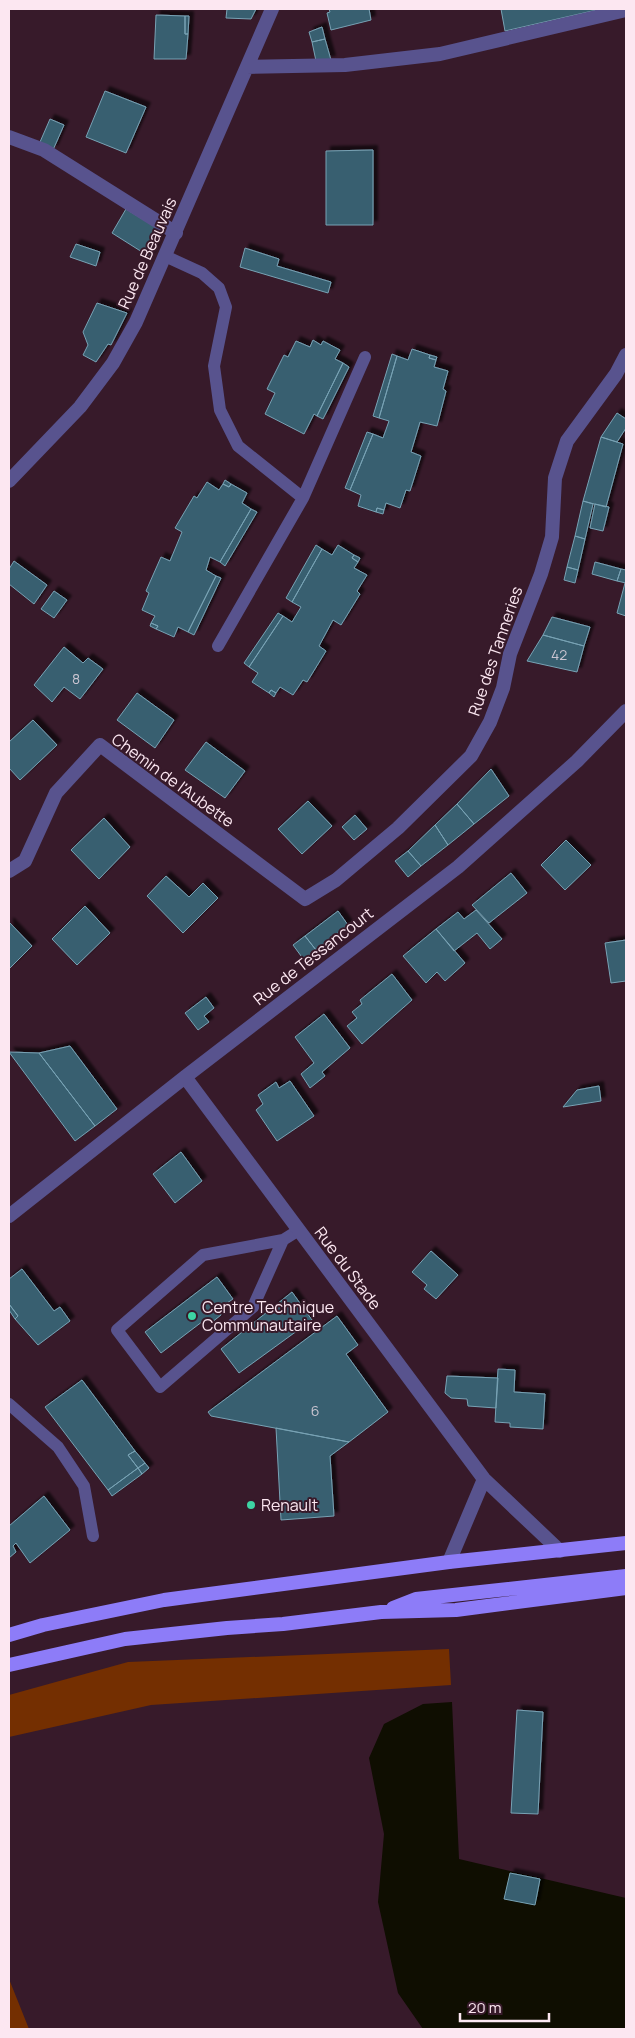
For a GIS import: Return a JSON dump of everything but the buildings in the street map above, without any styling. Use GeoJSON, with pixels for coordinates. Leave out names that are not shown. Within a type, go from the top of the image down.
{"type":"FeatureCollection","features":[{"type":"Feature","properties":{"kind":"main road"},"geometry":{"type":"LineString","coordinates":[[9,1635],[43,1625],[164,1600],[450,1562],[626,1543]]}},
{"type":"Feature","properties":{"kind":"main road"},"geometry":{"type":"LineString","coordinates":[[380,1612],[416,1599],[626,1576]]}},
{"type":"Feature","properties":{"kind":"main road"},"geometry":{"type":"LineString","coordinates":[[9,1665],[125,1639],[283,1624],[380,1612],[456,1610],[626,1588]]}},
{"type":"Feature","properties":{"kind":"street","name":"Rue de Beauvais"},"geometry":{"type":"LineString","coordinates":[[9,481],[80,406],[113,364],[136,322],[176,233],[272,9]]}},
{"type":"Feature","properties":{"kind":"street"},"geometry":{"type":"LineString","coordinates":[[247,67],[344,65],[440,54],[626,10]]}},
{"type":"Feature","properties":{"kind":"street"},"geometry":{"type":"LineString","coordinates":[[9,137],[44,150],[176,233]]}},
{"type":"Feature","properties":{"kind":"street","name":"Rue des Tanneries"},"geometry":{"type":"LineString","coordinates":[[305,898],[336,880],[398,828],[471,756],[490,722],[503,688],[510,654],[541,574],[552,537],[555,478],[568,441],[616,374],[626,355]]}},
{"type":"Feature","properties":{"kind":"street","name":"Rue de Tessancourt"},"geometry":{"type":"LineString","coordinates":[[9,1216],[458,866],[578,761],[626,711]]}},
{"type":"Feature","properties":{"kind":"street","name":"Chemin de l'Aubette"},"geometry":{"type":"LineString","coordinates":[[9,871],[25,861],[56,793],[100,745],[305,898]]}},
{"type":"Feature","properties":{"kind":"street","name":"Rue du Stade"},"geometry":{"type":"LineString","coordinates":[[185,1077],[484,1479],[560,1551]]}},
{"type":"Feature","properties":{"kind":"street"},"geometry":{"type":"LineString","coordinates":[[450,1562],[484,1479]]}},
{"type":"Feature","properties":{"kind":"lane"},"geometry":{"type":"LineString","coordinates":[[165,256],[202,273],[219,288],[226,307],[214,366],[220,410],[238,446],[303,498]]}},
{"type":"Feature","properties":{"kind":"lane"},"geometry":{"type":"LineString","coordinates":[[218,646],[303,498],[365,357]]}},
{"type":"Feature","properties":{"kind":"lane"},"geometry":{"type":"LineString","coordinates":[[283,1240],[252,1307],[160,1387],[116,1330],[203,1255],[283,1240],[299,1230]]}},
{"type":"Feature","properties":{"kind":"lane"},"geometry":{"type":"LineString","coordinates":[[9,1404],[58,1447],[84,1486],[93,1536]]}},
{"type":"Feature","properties":{"kind":"shaded area"},"geometry":{"type":"Polygon","coordinates":[[[449,1649],[451,1685],[151,1705],[9,1737],[9,1695],[128,1662],[449,1649]]]}},
{"type":"Feature","properties":{"kind":"shaded area"},"geometry":{"type":"Polygon","coordinates":[[[452,1702],[459,1859],[626,1898],[626,2029],[423,2029],[398,1993],[378,1902],[384,1834],[369,1758],[384,1724],[423,1704],[452,1702]]]}},
{"type":"Feature","properties":{"kind":"shaded area"},"geometry":{"type":"Polygon","coordinates":[[[9,1979],[29,2029],[9,2029],[9,1979]]]}},
{"type":"Feature","properties":{"kind":"place","name":"Centre Technique Communautaire"},"geometry":{"type":"Point","coordinates":[192,1316]}},
{"type":"Feature","properties":{"kind":"place","name":"Renault"},"geometry":{"type":"Point","coordinates":[251,1505]}}]}
